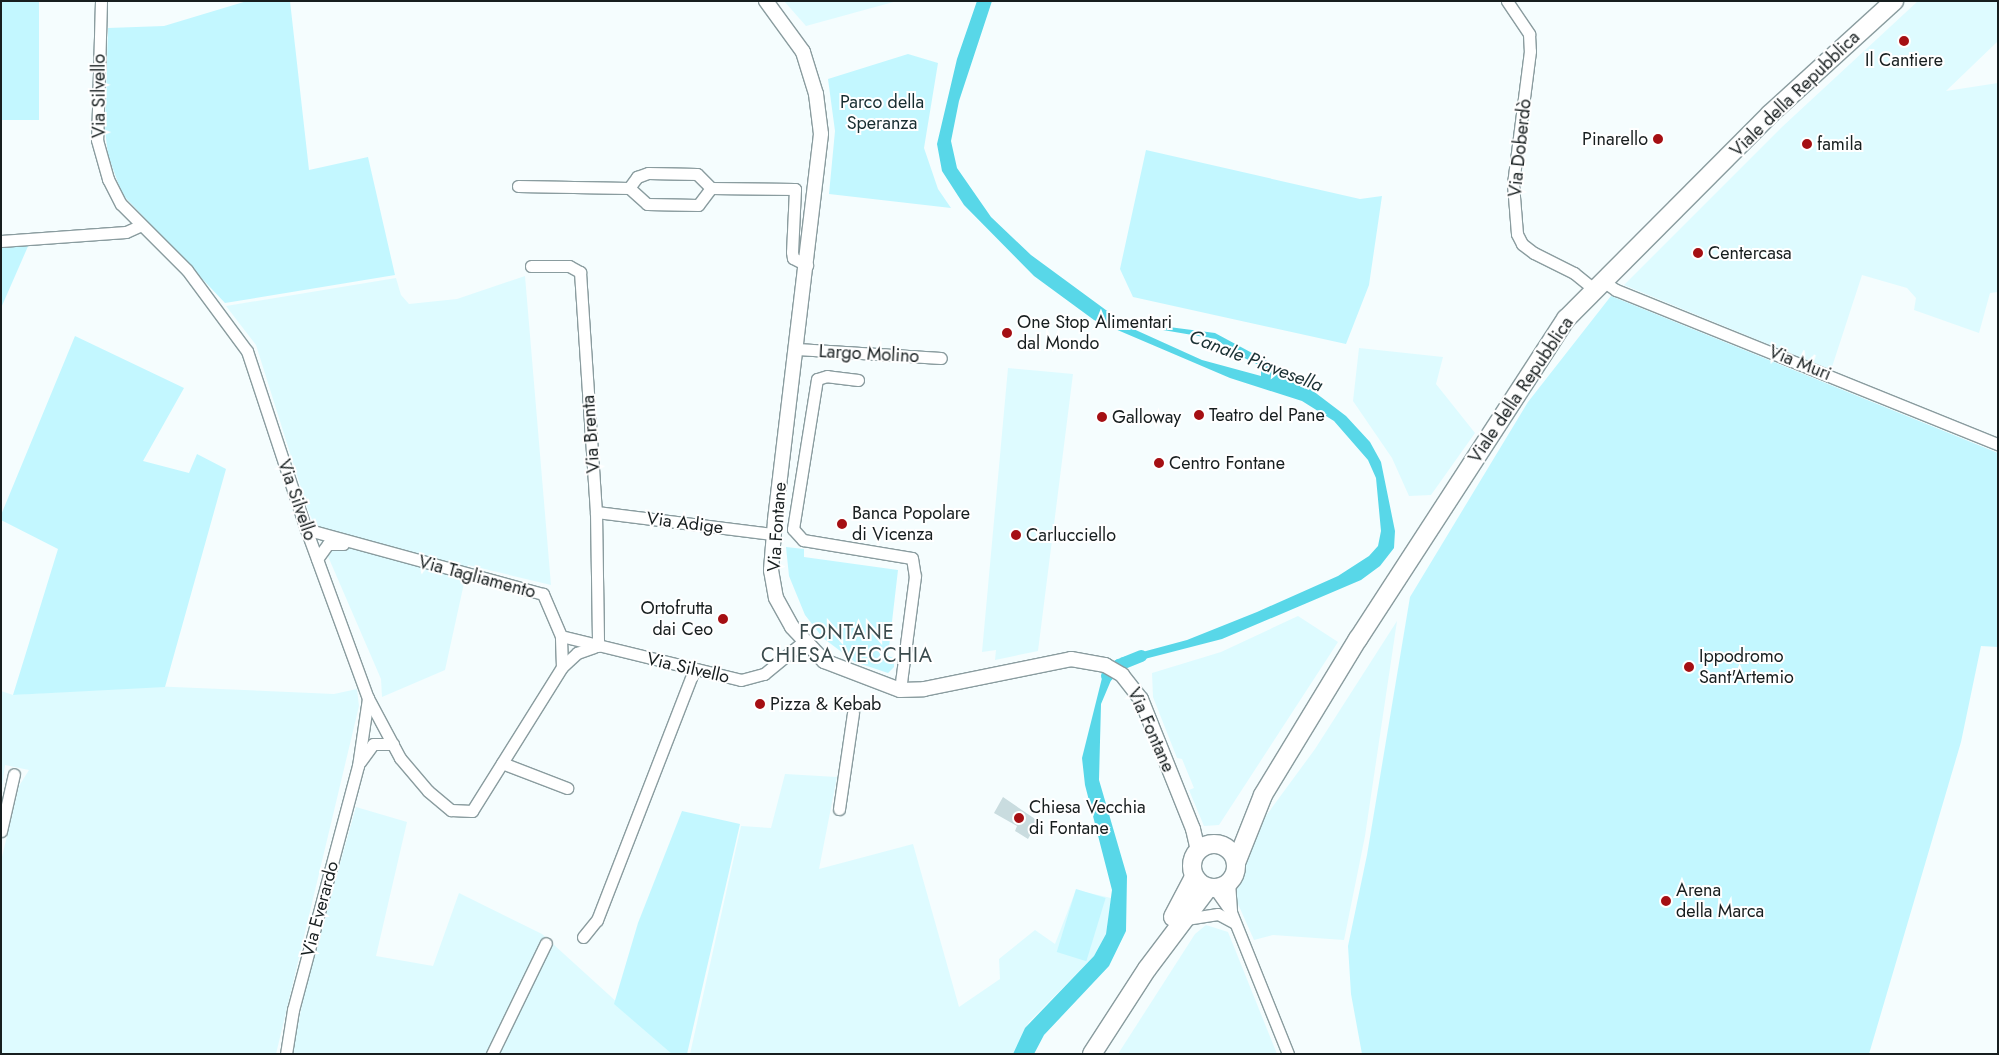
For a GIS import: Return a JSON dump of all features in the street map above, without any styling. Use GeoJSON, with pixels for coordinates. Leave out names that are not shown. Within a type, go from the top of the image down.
{"type":"FeatureCollection","features":[{"type":"Feature","properties":{"kind":"main road","name":"Viale della Repubblica"},"geometry":{"type":"LineString","coordinates":[[1092,1054],[1147,968],[1212,884],[1236,863],[1263,795],[1514,395],[1566,319],[1777,108],[1894,1]]}},
{"type":"Feature","properties":{"kind":"main road","name":"Viale della Repubblica"},"geometry":{"type":"LineString","coordinates":[[1212,884],[1192,864],[1263,795]]}},
{"type":"Feature","properties":{"kind":"main road"},"geometry":{"type":"LineString","coordinates":[[1209,847],[1231,852],[1236,863]]}},
{"type":"Feature","properties":{"kind":"main road","name":"Viale della Repubblica"},"geometry":{"type":"LineString","coordinates":[[1147,968],[1212,884]]}},
{"type":"Feature","properties":{"kind":"street","name":"Via Silvello"},"geometry":{"type":"LineString","coordinates":[[101,1],[97,140],[108,179],[121,204],[187,270],[247,351],[306,530],[368,698],[392,744],[428,791],[460,814],[476,806],[562,667],[563,651]]}},
{"type":"Feature","properties":{"kind":"street","name":"Via Fontane"},"geometry":{"type":"LineString","coordinates":[[766,1],[794,36],[814,82],[820,126],[818,180],[774,534],[771,570],[776,598],[804,641],[824,661],[900,690],[924,689],[1063,660],[1083,659],[1105,665],[1122,675],[1141,699],[1194,829],[1209,847]]}},
{"type":"Feature","properties":{"kind":"street","name":"Via Doberdò"},"geometry":{"type":"LineString","coordinates":[[1507,1],[1530,34],[1530,71],[1513,184],[1516,234],[1534,253],[1599,286]]}},
{"type":"Feature","properties":{"kind":"street"},"geometry":{"type":"LineString","coordinates":[[629,188],[637,177],[648,173],[697,174],[711,188],[794,189],[818,180]]}},
{"type":"Feature","properties":{"kind":"street"},"geometry":{"type":"LineString","coordinates":[[518,186],[629,188],[647,204],[698,205],[711,188]]}},
{"type":"Feature","properties":{"kind":"street"},"geometry":{"type":"LineString","coordinates":[[794,189],[792,252],[794,258],[807,265]]}},
{"type":"Feature","properties":{"kind":"street"},"geometry":{"type":"LineString","coordinates":[[1,241],[126,232],[142,225]]}},
{"type":"Feature","properties":{"kind":"street","name":"Via Brenta"},"geometry":{"type":"LineString","coordinates":[[532,266],[569,266],[580,272],[596,512],[598,646]]}},
{"type":"Feature","properties":{"kind":"street","name":"Via Muri"},"geometry":{"type":"LineString","coordinates":[[1599,286],[1616,290],[1998,444]]}},
{"type":"Feature","properties":{"kind":"street","name":"Largo Molino"},"geometry":{"type":"LineString","coordinates":[[797,349],[941,358]]}},
{"type":"Feature","properties":{"kind":"street","name":"Largo Molino"},"geometry":{"type":"LineString","coordinates":[[858,380],[827,376],[817,379],[794,529],[803,540],[906,554],[915,563],[900,690]]}},
{"type":"Feature","properties":{"kind":"street"},"geometry":{"type":"LineString","coordinates":[[779,485],[800,487]]}},
{"type":"Feature","properties":{"kind":"street","name":"Via Adige"},"geometry":{"type":"LineString","coordinates":[[596,512],[774,534]]}},
{"type":"Feature","properties":{"kind":"street","name":"Via Tagliamento"},"geometry":{"type":"LineString","coordinates":[[306,530],[352,545],[543,594],[561,636],[563,651]]}},
{"type":"Feature","properties":{"kind":"street","name":"Via Tagliamento"},"geometry":{"type":"LineString","coordinates":[[317,559],[328,544],[352,545]]}},
{"type":"Feature","properties":{"kind":"street","name":"Via Silvello"},"geometry":{"type":"LineString","coordinates":[[561,636],[694,670],[750,681],[764,674],[804,641]]}},
{"type":"Feature","properties":{"kind":"street"},"geometry":{"type":"LineString","coordinates":[[562,667],[584,649],[598,646]]}},
{"type":"Feature","properties":{"kind":"street"},"geometry":{"type":"LineString","coordinates":[[583,938],[597,920],[694,670]]}},
{"type":"Feature","properties":{"kind":"street","name":"Via Everardo"},"geometry":{"type":"LineString","coordinates":[[286,1054],[293,1010],[358,766],[368,698]]}},
{"type":"Feature","properties":{"kind":"street"},"geometry":{"type":"LineString","coordinates":[[839,809],[853,713]]}},
{"type":"Feature","properties":{"kind":"street","name":"Via Everardo"},"geometry":{"type":"LineString","coordinates":[[358,766],[373,744],[392,744]]}},
{"type":"Feature","properties":{"kind":"street"},"geometry":{"type":"LineString","coordinates":[[502,763],[567,788]]}},
{"type":"Feature","properties":{"kind":"street"},"geometry":{"type":"LineString","coordinates":[[1,831],[14,774]]}},
{"type":"Feature","properties":{"kind":"street"},"geometry":{"type":"LineString","coordinates":[[1212,884],[1233,917],[1288,1054]]}},
{"type":"Feature","properties":{"kind":"street"},"geometry":{"type":"LineString","coordinates":[[1185,919],[1200,913],[1233,917]]}},
{"type":"Feature","properties":{"kind":"street"},"geometry":{"type":"LineString","coordinates":[[492,1054],[546,943]]}},
{"type":"Feature","properties":{"kind":"shaded area"},"geometry":{"type":"Polygon","coordinates":[[[784,1],[897,1],[806,26],[784,1]]]}},
{"type":"Feature","properties":{"kind":"shaded area"},"geometry":{"type":"Polygon","coordinates":[[[1918,1],[1998,1],[1997,42],[1946,91],[1998,83],[1998,292],[1990,293],[1979,333],[1914,310],[1916,298],[1907,288],[1862,275],[1831,370],[1624,285],[1782,127],[1918,1]]]}},
{"type":"Feature","properties":{"kind":"shaded area"},"geometry":{"type":"Polygon","coordinates":[[[525,276],[551,585],[468,565],[445,670],[382,697],[381,679],[308,510],[256,345],[226,306],[396,278],[401,295],[409,304],[457,299],[525,276]]]}},
{"type":"Feature","properties":{"kind":"shaded area"},"geometry":{"type":"Polygon","coordinates":[[[1359,348],[1443,357],[1436,384],[1475,433],[1431,495],[1409,496],[1392,458],[1353,401],[1359,348]]]}},
{"type":"Feature","properties":{"kind":"shaded area"},"geometry":{"type":"Polygon","coordinates":[[[1008,368],[1073,374],[1038,651],[995,660],[996,650],[982,652],[1008,368]]]}},
{"type":"Feature","properties":{"kind":"shaded area"},"geometry":{"type":"Polygon","coordinates":[[[1298,616],[1338,642],[1219,825],[1204,826],[1189,790],[1194,788],[1182,759],[1177,758],[1153,697],[1152,673],[1221,652],[1298,616]]]}},
{"type":"Feature","properties":{"kind":"shaded area"},"geometry":{"type":"Polygon","coordinates":[[[1397,621],[1365,836],[1344,940],[1273,935],[1254,940],[1234,895],[1260,824],[1315,749],[1397,621]]]}},
{"type":"Feature","properties":{"kind":"shaded area"},"geometry":{"type":"Polygon","coordinates":[[[150,686],[334,694],[357,689],[359,706],[276,1054],[1,1054],[1,861],[19,786],[29,770],[5,765],[1,794],[1,691],[13,695],[150,686]]]}},
{"type":"Feature","properties":{"kind":"shaded area"},"geometry":{"type":"Polygon","coordinates":[[[785,774],[837,777],[819,869],[913,844],[959,1007],[1000,979],[999,959],[1035,930],[1055,944],[1076,890],[1111,898],[1106,934],[1094,956],[1029,1022],[1013,1054],[690,1054],[741,826],[771,828],[785,774]]]}},
{"type":"Feature","properties":{"kind":"shaded area"},"geometry":{"type":"Polygon","coordinates":[[[356,807],[407,822],[376,956],[433,966],[459,893],[542,934],[674,1054],[295,1054],[293,1050],[307,980],[356,807]]]}},
{"type":"Feature","properties":{"kind":"shaded area"},"geometry":{"type":"Polygon","coordinates":[[[1206,925],[1228,932],[1277,1054],[1118,1054],[1195,934],[1206,925]]]}},
{"type":"Feature","properties":{"kind":"green space"},"geometry":{"type":"Polygon","coordinates":[[[1,1],[39,1],[39,120],[1,120],[1,1]]]}},
{"type":"Feature","properties":{"kind":"green space"},"geometry":{"type":"Polygon","coordinates":[[[247,1],[290,1],[309,170],[368,157],[395,275],[225,303],[122,194],[108,155],[105,130],[108,28],[164,26],[247,1]]]}},
{"type":"Feature","properties":{"kind":"green space","name":"Parco della Speranza"},"geometry":{"type":"Polygon","coordinates":[[[908,54],[938,63],[924,148],[938,189],[951,208],[829,194],[835,131],[828,79],[908,54]]]}},
{"type":"Feature","properties":{"kind":"green space"},"geometry":{"type":"Polygon","coordinates":[[[1146,150],[1360,199],[1382,196],[1369,285],[1346,344],[1133,297],[1120,269],[1146,150]]]}},
{"type":"Feature","properties":{"kind":"green space"},"geometry":{"type":"Polygon","coordinates":[[[29,244],[1,308],[1,246],[29,244]]]}},
{"type":"Feature","properties":{"kind":"green space","name":"Ippodromo Sant'Artemio"},"geometry":{"type":"Polygon","coordinates":[[[1611,296],[1998,453],[1998,647],[1981,646],[1961,742],[1869,1054],[1362,1054],[1351,994],[1348,946],[1367,855],[1410,597],[1528,402],[1611,296]]]}},
{"type":"Feature","properties":{"kind":"green space"},"geometry":{"type":"Polygon","coordinates":[[[75,336],[184,388],[143,461],[189,473],[197,454],[226,469],[165,687],[13,695],[58,549],[1,520],[1,515],[75,336]]]}},
{"type":"Feature","properties":{"kind":"green space"},"geometry":{"type":"Polygon","coordinates":[[[786,547],[804,549],[804,557],[898,570],[888,656],[894,658],[894,667],[888,673],[855,662],[823,638],[805,615],[789,576],[786,547]]]}},
{"type":"Feature","properties":{"kind":"green space"},"geometry":{"type":"Polygon","coordinates":[[[682,811],[740,824],[687,1054],[672,1054],[614,1004],[638,923],[682,811]]]}},
{"type":"Feature","properties":{"kind":"green space"},"geometry":{"type":"Polygon","coordinates":[[[1076,889],[1106,898],[1086,961],[1057,952],[1076,889]]]}},
{"type":"Feature","properties":{"kind":"water"},"geometry":{"type":"Polygon","coordinates":[[[977,1],[992,1],[959,101],[951,141],[957,168],[991,217],[1031,255],[1129,327],[1202,360],[1261,376],[1261,366],[1236,354],[1216,339],[1163,330],[1169,327],[1215,333],[1276,366],[1282,375],[1296,378],[1346,416],[1370,442],[1381,462],[1395,531],[1394,548],[1380,566],[1361,580],[1222,639],[1129,663],[1120,658],[1187,640],[1257,612],[1338,576],[1369,556],[1378,546],[1381,531],[1376,478],[1368,460],[1334,421],[1302,401],[1230,378],[1094,320],[1034,276],[964,205],[942,171],[937,144],[957,59],[977,1]]]}},
{"type":"Feature","properties":{"kind":"water"},"geometry":{"type":"Polygon","coordinates":[[[1103,674],[1112,678],[1101,704],[1099,780],[1127,876],[1126,931],[1109,966],[1044,1035],[1034,1054],[1013,1054],[1025,1028],[1094,956],[1106,934],[1112,890],[1085,785],[1082,758],[1103,674]]]}},
{"type":"Feature","properties":{"kind":"building","name":"Chiesa Vecchia di Fontane"},"geometry":{"type":"Polygon","coordinates":[[[1003,797],[1038,821],[1028,839],[1015,831],[1017,826],[994,813],[1003,797]]]}},
{"type":"Feature","properties":{"kind":"waterway","name":"Canale Piavesella"},"geometry":{"type":"LineString","coordinates":[[1107,676],[1119,665],[1141,656]]}},
{"type":"Feature","properties":{"kind":"place","name":"Il Cantiere"},"geometry":{"type":"Point","coordinates":[1904,41]}},
{"type":"Feature","properties":{"kind":"place","name":"Pinarello"},"geometry":{"type":"Point","coordinates":[1658,139]}},
{"type":"Feature","properties":{"kind":"place","name":"famila"},"geometry":{"type":"Point","coordinates":[1807,144]}},
{"type":"Feature","properties":{"kind":"place","name":"Centercasa"},"geometry":{"type":"Point","coordinates":[1698,253]}},
{"type":"Feature","properties":{"kind":"place","name":"One Stop Alimentari dal Mondo"},"geometry":{"type":"Point","coordinates":[1007,333]}},
{"type":"Feature","properties":{"kind":"place","name":"Teatro del Pane"},"geometry":{"type":"Point","coordinates":[1199,415]}},
{"type":"Feature","properties":{"kind":"place","name":"Galloway"},"geometry":{"type":"Point","coordinates":[1102,417]}},
{"type":"Feature","properties":{"kind":"place","name":"Centro Fontane"},"geometry":{"type":"Point","coordinates":[1159,463]}},
{"type":"Feature","properties":{"kind":"place","name":"Banca Popolare di Vicenza"},"geometry":{"type":"Point","coordinates":[842,524]}},
{"type":"Feature","properties":{"kind":"place","name":"Carlucciello"},"geometry":{"type":"Point","coordinates":[1016,535]}},
{"type":"Feature","properties":{"kind":"place","name":"Ortofrutta dai Ceo"},"geometry":{"type":"Point","coordinates":[723,619]}},
{"type":"Feature","properties":{"kind":"place","name":"Ippodromo Sant'Artemio"},"geometry":{"type":"Point","coordinates":[1689,667]}},
{"type":"Feature","properties":{"kind":"place","name":"Pizza & Kebab"},"geometry":{"type":"Point","coordinates":[760,704]}},
{"type":"Feature","properties":{"kind":"place","name":"Chiesa Vecchia di Fontane"},"geometry":{"type":"Point","coordinates":[1019,818]}},
{"type":"Feature","properties":{"kind":"place","name":"Arena della Marca"},"geometry":{"type":"Point","coordinates":[1666,901]}},
{"type":"Feature","properties":{"kind":"district","name":"FONTANE CHIESA VECCHIA"},"geometry":{"type":"Point","coordinates":[847,644]}}]}
